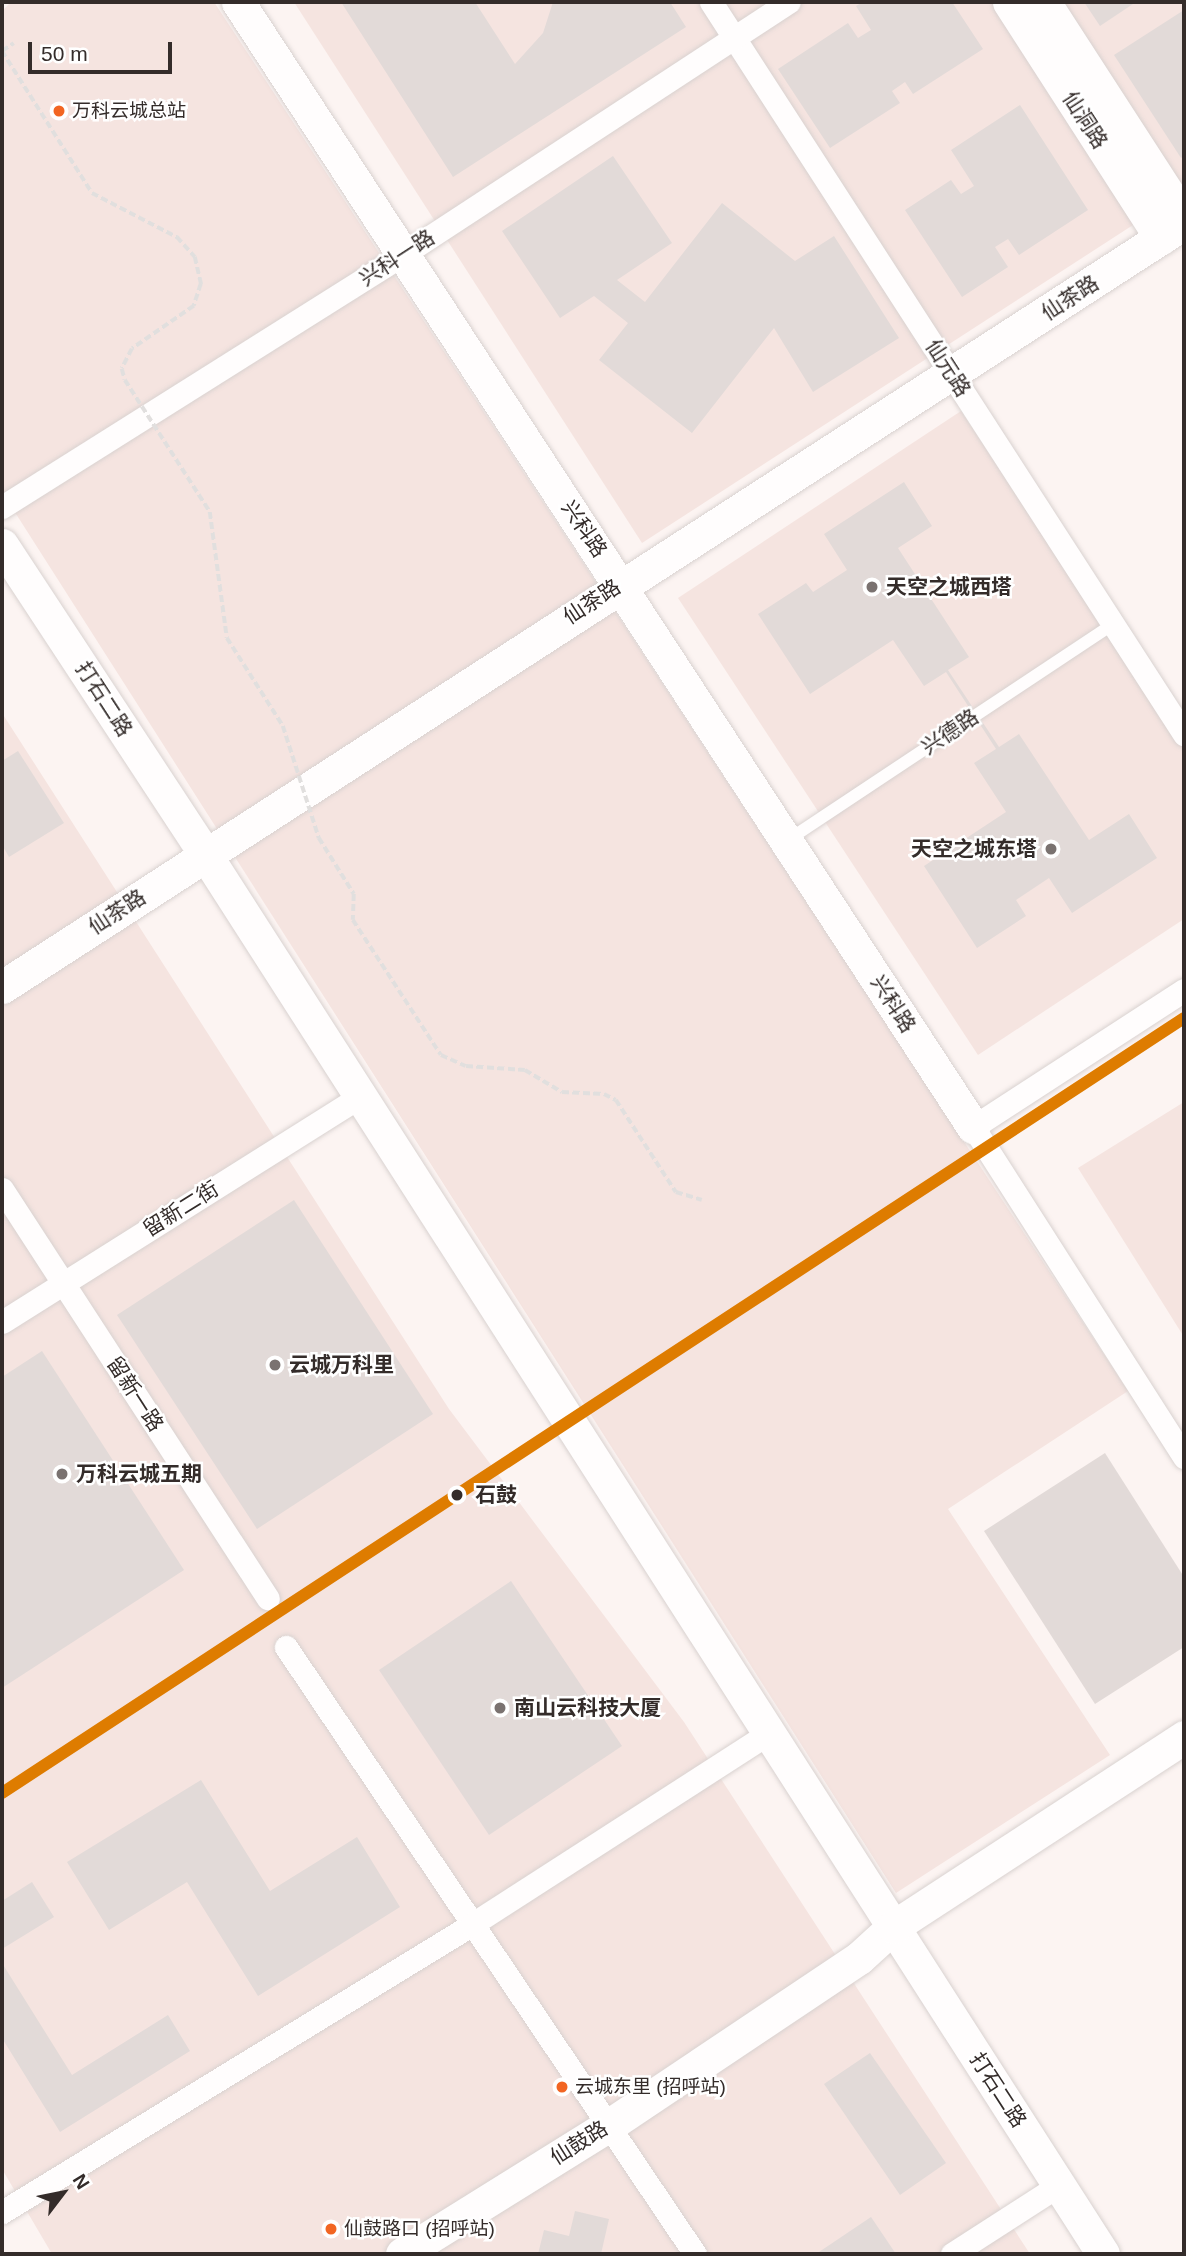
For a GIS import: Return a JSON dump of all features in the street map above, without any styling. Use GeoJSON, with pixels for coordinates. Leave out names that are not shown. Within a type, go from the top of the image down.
{"type":"FeatureCollection","features":[{"type":"Feature","properties":{"kind":"street","name":"兴科路"},"geometry":{"type":"LineString","coordinates":[[238,2],[973,1127]]}},
{"type":"Feature","properties":{"kind":"street","name":"仙元路"},"geometry":{"type":"LineString","coordinates":[[711,2],[1184,734]]}},
{"type":"Feature","properties":{"kind":"street","name":"兴科一路"},"geometry":{"type":"LineString","coordinates":[[2,507],[402,255],[789,2]]}},
{"type":"Feature","properties":{"kind":"street","name":"仙洞路"},"geometry":{"type":"LineString","coordinates":[[1009,2],[1176,226]]}},
{"type":"Feature","properties":{"kind":"street","name":"仙洞路"},"geometry":{"type":"LineString","coordinates":[[1044,2],[1176,226]]}},
{"type":"Feature","properties":{"kind":"street","name":"仙茶路"},"geometry":{"type":"LineString","coordinates":[[2,987],[620,584],[952,375],[1176,226]]}},
{"type":"Feature","properties":{"kind":"street","name":"打石二路"},"geometry":{"type":"LineString","coordinates":[[2,545],[361,1096],[1103,2254]]}},
{"type":"Feature","properties":{"kind":"street"},"geometry":{"type":"LineString","coordinates":[[1184,990],[973,1127],[1184,1457]]}},
{"type":"Feature","properties":{"kind":"street","name":"留新二街"},"geometry":{"type":"LineString","coordinates":[[2,1322],[361,1096]]}},
{"type":"Feature","properties":{"kind":"street","name":"留新一路"},"geometry":{"type":"LineString","coordinates":[[2,1189],[268,1598]]}},
{"type":"Feature","properties":{"kind":"street"},"geometry":{"type":"LineString","coordinates":[[286,1647],[695,2254]]}},
{"type":"Feature","properties":{"kind":"street"},"geometry":{"type":"LineString","coordinates":[[2,2211],[471,1925],[769,1733]]}},
{"type":"Feature","properties":{"kind":"street","name":"仙鼓路"},"geometry":{"type":"LineString","coordinates":[[401,2254],[608,2126],[859,1958],[893,1927],[1184,1737]]}},
{"type":"Feature","properties":{"kind":"street"},"geometry":{"type":"LineString","coordinates":[[952,2254],[1059,2185]]}},
{"type":"Feature","properties":{"kind":"lane","name":"兴德路"},"geometry":{"type":"LineString","coordinates":[[788,841],[1113,624]]}},
{"type":"Feature","properties":{"kind":"path"},"geometry":{"type":"LineString","coordinates":[[13,43],[2,51],[92,193],[177,237],[195,257],[201,284],[194,306],[132,349],[122,369],[125,380],[210,512],[227,638],[283,726],[319,838],[354,894],[353,920],[440,1055],[466,1066],[525,1070],[562,1092],[604,1094],[617,1100],[676,1192],[702,1200]]}},
{"type":"Feature","properties":{"kind":"shaded area"},"geometry":{"type":"Polygon","coordinates":[[[11,2],[214,2],[1128,1391],[948,1509],[1110,1755],[896,1893],[2,492],[2,11],[11,2]]]}},
{"type":"Feature","properties":{"kind":"shaded area"},"geometry":{"type":"Polygon","coordinates":[[[294,2],[1184,2],[1184,192],[642,543],[294,2]]]}},
{"type":"Feature","properties":{"kind":"shaded area"},"geometry":{"type":"Polygon","coordinates":[[[961,411],[1184,751],[1184,919],[978,1055],[678,598],[961,411]]]}},
{"type":"Feature","properties":{"kind":"shaded area"},"geometry":{"type":"Polygon","coordinates":[[[2,713],[449,1409],[684,1722],[1030,2254],[52,2254],[2,2169],[2,713]]]}},
{"type":"Feature","properties":{"kind":"shaded area"},"geometry":{"type":"Polygon","coordinates":[[[1184,1102],[1184,1337],[1078,1168],[1184,1102]]]}},
{"type":"Feature","properties":{"kind":"building"},"geometry":{"type":"Polygon","coordinates":[[[341,2],[475,2],[515,64],[543,33],[553,2],[670,2],[686,27],[453,177],[341,2]]]}},
{"type":"Feature","properties":{"kind":"building"},"geometry":{"type":"Polygon","coordinates":[[[863,2],[952,2],[983,49],[913,94],[905,82],[892,91],[900,103],[830,148],[778,69],[848,23],[858,38],[871,30],[856,6],[863,2]]]}},
{"type":"Feature","properties":{"kind":"building"},"geometry":{"type":"Polygon","coordinates":[[[1084,2],[1136,2],[1100,26],[1084,2]]]}},
{"type":"Feature","properties":{"kind":"building"},"geometry":{"type":"Polygon","coordinates":[[[1184,10],[1184,156],[1181,158],[1114,55],[1184,10]]]}},
{"type":"Feature","properties":{"kind":"building"},"geometry":{"type":"Polygon","coordinates":[[[1020,105],[1088,210],[1019,255],[1008,239],[995,247],[1008,267],[962,297],[905,210],[951,180],[961,194],[974,186],[951,150],[1020,105]]]}},
{"type":"Feature","properties":{"kind":"building"},"geometry":{"type":"Polygon","coordinates":[[[613,156],[672,243],[617,280],[645,302],[722,203],[795,261],[834,236],[899,338],[813,392],[774,328],[692,433],[599,360],[628,323],[594,296],[560,318],[502,231],[613,156]]]}},
{"type":"Feature","properties":{"kind":"building"},"geometry":{"type":"Polygon","coordinates":[[[904,482],[932,526],[898,548],[969,657],[948,670],[999,747],[1019,734],[1089,840],[1129,814],[1157,858],[1072,913],[1049,878],[1016,900],[1026,916],[977,948],[924,866],[1006,812],[974,763],[996,749],[946,672],[924,686],[893,640],[810,694],[758,614],[806,583],[813,592],[847,570],[824,534],[904,482]]]}},
{"type":"Feature","properties":{"kind":"building"},"geometry":{"type":"Polygon","coordinates":[[[18,751],[64,823],[9,857],[2,845],[2,761],[18,751]]]}},
{"type":"Feature","properties":{"kind":"building","name":"云城万科里"},"geometry":{"type":"Polygon","coordinates":[[[294,1200],[433,1414],[257,1529],[117,1315],[294,1200]]]}},
{"type":"Feature","properties":{"kind":"building","name":"万科云城五期"},"geometry":{"type":"Polygon","coordinates":[[[42,1351],[184,1570],[2,1688],[2,1377],[42,1351]]]}},
{"type":"Feature","properties":{"kind":"building"},"geometry":{"type":"Polygon","coordinates":[[[1105,1453],[1184,1577],[1184,1647],[1095,1704],[984,1531],[1105,1453]]]}},
{"type":"Feature","properties":{"kind":"building","name":"南山云科技大厦"},"geometry":{"type":"Polygon","coordinates":[[[511,1581],[622,1746],[489,1835],[379,1670],[511,1581]]]}},
{"type":"Feature","properties":{"kind":"building"},"geometry":{"type":"Polygon","coordinates":[[[201,1780],[270,1891],[357,1837],[400,1907],[258,1996],[187,1882],[109,1930],[67,1862],[201,1780]]]}},
{"type":"Feature","properties":{"kind":"building"},"geometry":{"type":"Polygon","coordinates":[[[32,1882],[54,1917],[2,1949],[2,1901],[32,1882]]]}},
{"type":"Feature","properties":{"kind":"building"},"geometry":{"type":"Polygon","coordinates":[[[2,1963],[72,2075],[168,2015],[190,2051],[60,2132],[2,2038],[2,1963]]]}},
{"type":"Feature","properties":{"kind":"building"},"geometry":{"type":"Polygon","coordinates":[[[870,2053],[946,2163],[900,2195],[824,2084],[870,2053]]]}},
{"type":"Feature","properties":{"kind":"building"},"geometry":{"type":"Polygon","coordinates":[[[575,2211],[609,2219],[601,2254],[538,2254],[544,2230],[569,2236],[575,2211]]]}},
{"type":"Feature","properties":{"kind":"building"},"geometry":{"type":"Polygon","coordinates":[[[871,2217],[896,2254],[816,2254],[871,2217]]]}},
{"type":"Feature","properties":{"kind":"transit line"},"geometry":{"type":"LineString","coordinates":[[2,1793],[1184,1018]]}},
{"type":"Feature","properties":{"kind":"place","name":"万科云城总站"},"geometry":{"type":"Point","coordinates":[59,111]}},
{"type":"Feature","properties":{"kind":"place","name":"天空之城西塔"},"geometry":{"type":"Point","coordinates":[872,587]}},
{"type":"Feature","properties":{"kind":"place","name":"天空之城东塔"},"geometry":{"type":"Point","coordinates":[1051,849]}},
{"type":"Feature","properties":{"kind":"place","name":"云城万科里"},"geometry":{"type":"Point","coordinates":[275,1365]}},
{"type":"Feature","properties":{"kind":"place","name":"万科云城五期"},"geometry":{"type":"Point","coordinates":[62,1474]}},
{"type":"Feature","properties":{"kind":"place","name":"石鼓"},"geometry":{"type":"Point","coordinates":[457,1495]}},
{"type":"Feature","properties":{"kind":"place","name":"南山云科技大厦"},"geometry":{"type":"Point","coordinates":[500,1708]}},
{"type":"Feature","properties":{"kind":"place","name":"云城东里 (招呼站)"},"geometry":{"type":"Point","coordinates":[562,2087]}},
{"type":"Feature","properties":{"kind":"place","name":"仙鼓路口 (招呼站)"},"geometry":{"type":"Point","coordinates":[331,2229]}}]}
